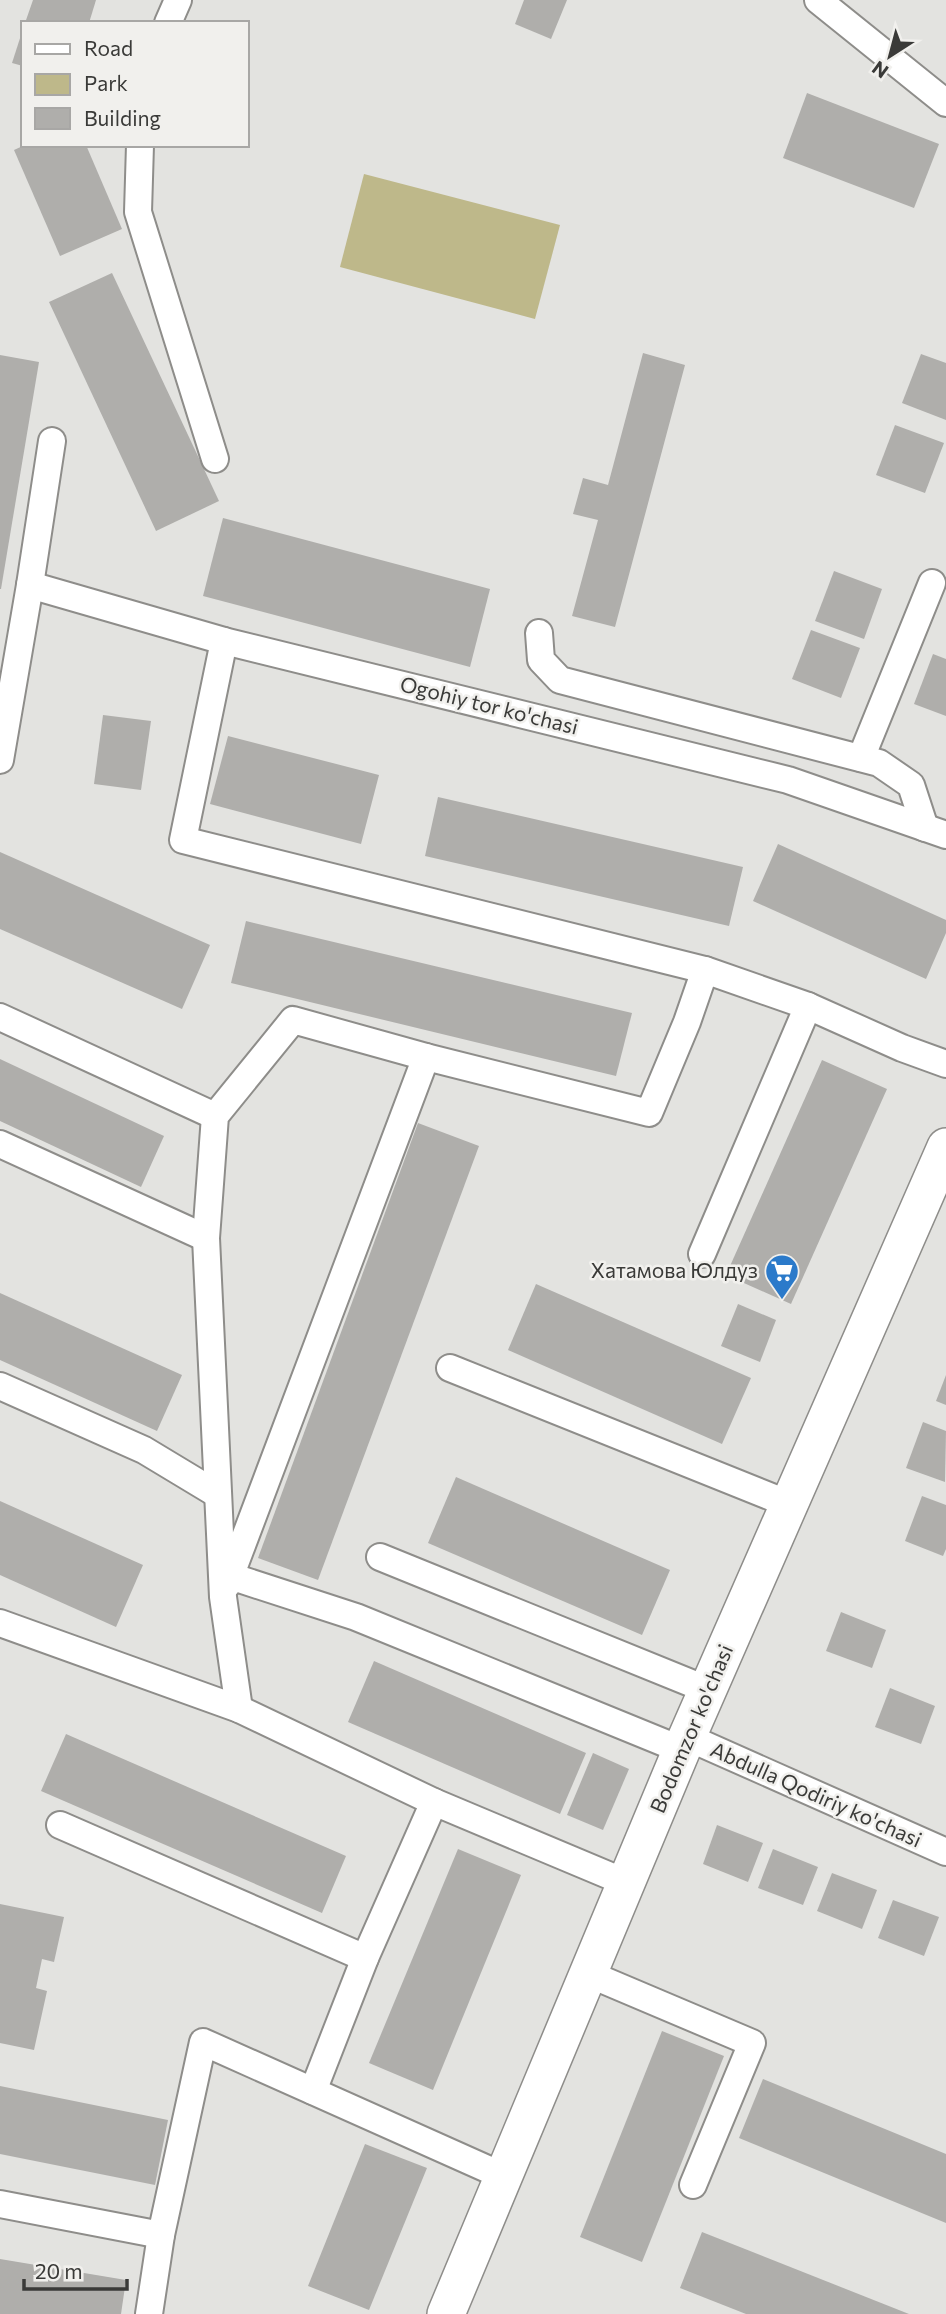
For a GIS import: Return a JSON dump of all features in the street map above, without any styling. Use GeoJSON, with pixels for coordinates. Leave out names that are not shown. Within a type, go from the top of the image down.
{"type":"FeatureCollection","features":[{"type":"Feature","properties":{"kind":"street"},"geometry":{"type":"LineString","coordinates":[[170,21],[178,0]]}},
{"type":"Feature","properties":{"kind":"street"},"geometry":{"type":"LineString","coordinates":[[818,0],[946,103]]}},
{"type":"Feature","properties":{"kind":"street"},"geometry":{"type":"LineString","coordinates":[[140,147],[138,212],[215,459]]}},
{"type":"Feature","properties":{"kind":"street"},"geometry":{"type":"LineString","coordinates":[[0,760],[52,441]]}},
{"type":"Feature","properties":{"kind":"street"},"geometry":{"type":"LineString","coordinates":[[861,758],[932,583]]}},
{"type":"Feature","properties":{"kind":"street","name":"Ogohiy tor ko'chasi"},"geometry":{"type":"LineString","coordinates":[[30,585],[224,641],[788,780],[936,831]]}},
{"type":"Feature","properties":{"kind":"street"},"geometry":{"type":"LineString","coordinates":[[538,633],[541,660],[560,680],[879,763],[911,785],[936,831]]}},
{"type":"Feature","properties":{"kind":"street"},"geometry":{"type":"LineString","coordinates":[[224,641],[183,840],[705,970],[808,1006],[902,1048],[946,1064]]}},
{"type":"Feature","properties":{"kind":"street"},"geometry":{"type":"LineString","coordinates":[[239,1709],[217,1494],[206,1238],[215,1116],[293,1020],[426,1057],[649,1113],[687,1022],[705,970]]}},
{"type":"Feature","properties":{"kind":"street"},"geometry":{"type":"LineString","coordinates":[[702,1254],[808,1006]]}},
{"type":"Feature","properties":{"kind":"street"},"geometry":{"type":"LineString","coordinates":[[0,1017],[215,1116]]}},
{"type":"Feature","properties":{"kind":"street"},"geometry":{"type":"LineString","coordinates":[[226,1586],[426,1057]]}},
{"type":"Feature","properties":{"kind":"street"},"geometry":{"type":"LineString","coordinates":[[0,1144],[206,1238]]}},
{"type":"Feature","properties":{"kind":"street","name":"Bodomzor ko'chasi"},"geometry":{"type":"LineString","coordinates":[[446,2314],[684,1744],[946,1147]]}},
{"type":"Feature","properties":{"kind":"street"},"geometry":{"type":"LineString","coordinates":[[450,1368],[789,1504]]}},
{"type":"Feature","properties":{"kind":"street"},"geometry":{"type":"LineString","coordinates":[[0,1386],[144,1450],[217,1494]]}},
{"type":"Feature","properties":{"kind":"street"},"geometry":{"type":"LineString","coordinates":[[380,1557],[708,1690]]}},
{"type":"Feature","properties":{"kind":"street","name":"Abdulla Qodiriy ko'chasi"},"geometry":{"type":"LineString","coordinates":[[226,1586],[356,1617],[684,1744],[946,1852]]}},
{"type":"Feature","properties":{"kind":"street"},"geometry":{"type":"LineString","coordinates":[[0,1623],[239,1709],[435,1802],[627,1883]]}},
{"type":"Feature","properties":{"kind":"street"},"geometry":{"type":"LineString","coordinates":[[313,2091],[365,1958],[435,1802]]}},
{"type":"Feature","properties":{"kind":"street"},"geometry":{"type":"LineString","coordinates":[[60,1825],[365,1958]]}},
{"type":"Feature","properties":{"kind":"street"},"geometry":{"type":"LineString","coordinates":[[589,1974],[752,2043],[693,2185]]}},
{"type":"Feature","properties":{"kind":"street"},"geometry":{"type":"LineString","coordinates":[[149,2314],[161,2235],[203,2042],[503,2176]]}},
{"type":"Feature","properties":{"kind":"street"},"geometry":{"type":"LineString","coordinates":[[0,2204],[161,2235]]}},
{"type":"Feature","properties":{"kind":"green space"},"geometry":{"type":"Polygon","coordinates":[[[364,174],[560,225],[535,319],[340,267],[364,174]]]}},
{"type":"Feature","properties":{"kind":"building"},"geometry":{"type":"Polygon","coordinates":[[[33,0],[96,0],[90,21],[26,21],[33,0]]]}},
{"type":"Feature","properties":{"kind":"building"},"geometry":{"type":"Polygon","coordinates":[[[524,0],[567,0],[551,39],[515,24],[524,0]]]}},
{"type":"Feature","properties":{"kind":"building"},"geometry":{"type":"Polygon","coordinates":[[[21,35],[21,65],[12,63],[21,35]]]}},
{"type":"Feature","properties":{"kind":"building"},"geometry":{"type":"Polygon","coordinates":[[[807,93],[939,144],[914,208],[783,158],[807,93]]]}},
{"type":"Feature","properties":{"kind":"building"},"geometry":{"type":"Polygon","coordinates":[[[21,147],[87,147],[122,229],[60,256],[14,150],[21,147]]]}},
{"type":"Feature","properties":{"kind":"building"},"geometry":{"type":"Polygon","coordinates":[[[112,273],[219,501],[156,531],[49,302],[112,273]]]}},
{"type":"Feature","properties":{"kind":"building"},"geometry":{"type":"Polygon","coordinates":[[[643,353],[685,365],[615,627],[572,616],[598,520],[573,514],[583,478],[608,485],[643,353]]]}},
{"type":"Feature","properties":{"kind":"building"},"geometry":{"type":"Polygon","coordinates":[[[921,354],[946,363],[946,420],[902,403],[921,354]]]}},
{"type":"Feature","properties":{"kind":"building"},"geometry":{"type":"Polygon","coordinates":[[[0,355],[39,362],[1,589],[0,589],[0,355]]]}},
{"type":"Feature","properties":{"kind":"building"},"geometry":{"type":"Polygon","coordinates":[[[895,425],[944,443],[925,493],[876,475],[895,425]]]}},
{"type":"Feature","properties":{"kind":"building"},"geometry":{"type":"Polygon","coordinates":[[[223,518],[490,589],[470,667],[203,596],[223,518]]]}},
{"type":"Feature","properties":{"kind":"building"},"geometry":{"type":"Polygon","coordinates":[[[834,571],[882,589],[864,639],[815,621],[834,571]]]}},
{"type":"Feature","properties":{"kind":"building"},"geometry":{"type":"Polygon","coordinates":[[[811,630],[860,648],[841,698],[792,679],[811,630]]]}},
{"type":"Feature","properties":{"kind":"building"},"geometry":{"type":"Polygon","coordinates":[[[933,654],[946,659],[946,716],[914,704],[933,654]]]}},
{"type":"Feature","properties":{"kind":"building"},"geometry":{"type":"Polygon","coordinates":[[[103,715],[151,721],[141,790],[94,784],[103,715]]]}},
{"type":"Feature","properties":{"kind":"building"},"geometry":{"type":"Polygon","coordinates":[[[228,736],[379,775],[361,844],[210,804],[228,736]]]}},
{"type":"Feature","properties":{"kind":"building"},"geometry":{"type":"Polygon","coordinates":[[[438,797],[743,867],[729,926],[425,856],[438,797]]]}},
{"type":"Feature","properties":{"kind":"building"},"geometry":{"type":"Polygon","coordinates":[[[778,844],[946,920],[946,933],[926,979],[753,901],[778,844]]]}},
{"type":"Feature","properties":{"kind":"building"},"geometry":{"type":"Polygon","coordinates":[[[0,852],[210,945],[182,1009],[0,929],[0,852]]]}},
{"type":"Feature","properties":{"kind":"building"},"geometry":{"type":"Polygon","coordinates":[[[246,921],[632,1013],[616,1076],[231,983],[246,921]]]}},
{"type":"Feature","properties":{"kind":"building"},"geometry":{"type":"Polygon","coordinates":[[[0,1059],[164,1136],[141,1187],[0,1121],[0,1059]]]}},
{"type":"Feature","properties":{"kind":"building"},"geometry":{"type":"Polygon","coordinates":[[[822,1060],[887,1089],[791,1304],[726,1275],[822,1060]]]}},
{"type":"Feature","properties":{"kind":"building"},"geometry":{"type":"Polygon","coordinates":[[[418,1123],[479,1146],[318,1580],[258,1558],[418,1123]]]}},
{"type":"Feature","properties":{"kind":"building"},"geometry":{"type":"Polygon","coordinates":[[[536,1284],[751,1378],[722,1444],[508,1350],[536,1284]]]}},
{"type":"Feature","properties":{"kind":"building"},"geometry":{"type":"Polygon","coordinates":[[[0,1293],[182,1375],[157,1431],[0,1360],[0,1293]]]}},
{"type":"Feature","properties":{"kind":"building"},"geometry":{"type":"Polygon","coordinates":[[[738,1304],[776,1320],[760,1362],[721,1346],[738,1304]]]}},
{"type":"Feature","properties":{"kind":"building"},"geometry":{"type":"Polygon","coordinates":[[[946,1375],[946,1405],[936,1401],[946,1375]]]}},
{"type":"Feature","properties":{"kind":"building"},"geometry":{"type":"Polygon","coordinates":[[[923,1422],[946,1431],[945,1482],[906,1468],[923,1422]]]}},
{"type":"Feature","properties":{"kind":"building"},"geometry":{"type":"Polygon","coordinates":[[[456,1477],[670,1570],[642,1635],[428,1543],[456,1477]]]}},
{"type":"Feature","properties":{"kind":"building"},"geometry":{"type":"Polygon","coordinates":[[[922,1496],[946,1505],[946,1549],[943,1556],[905,1541],[922,1496]]]}},
{"type":"Feature","properties":{"kind":"building"},"geometry":{"type":"Polygon","coordinates":[[[0,1501],[143,1565],[116,1627],[0,1575],[0,1501]]]}},
{"type":"Feature","properties":{"kind":"building"},"geometry":{"type":"Polygon","coordinates":[[[841,1612],[886,1630],[872,1668],[826,1651],[841,1612]]]}},
{"type":"Feature","properties":{"kind":"building"},"geometry":{"type":"Polygon","coordinates":[[[374,1661],[586,1753],[560,1814],[348,1722],[374,1661]]]}},
{"type":"Feature","properties":{"kind":"building"},"geometry":{"type":"Polygon","coordinates":[[[890,1688],[935,1706],[921,1744],[875,1727],[890,1688]]]}},
{"type":"Feature","properties":{"kind":"building"},"geometry":{"type":"Polygon","coordinates":[[[66,1734],[346,1856],[322,1913],[41,1791],[66,1734]]]}},
{"type":"Feature","properties":{"kind":"building"},"geometry":{"type":"Polygon","coordinates":[[[593,1753],[629,1769],[603,1830],[567,1815],[593,1753]]]}},
{"type":"Feature","properties":{"kind":"building"},"geometry":{"type":"Polygon","coordinates":[[[717,1825],[763,1843],[748,1882],[703,1864],[717,1825]]]}},
{"type":"Feature","properties":{"kind":"building"},"geometry":{"type":"Polygon","coordinates":[[[458,1849],[521,1875],[433,2090],[369,2063],[458,1849]]]}},
{"type":"Feature","properties":{"kind":"building"},"geometry":{"type":"Polygon","coordinates":[[[773,1849],[818,1867],[803,1905],[758,1888],[773,1849]]]}},
{"type":"Feature","properties":{"kind":"building"},"geometry":{"type":"Polygon","coordinates":[[[832,1873],[877,1890],[862,1929],[817,1911],[832,1873]]]}},
{"type":"Feature","properties":{"kind":"building"},"geometry":{"type":"Polygon","coordinates":[[[893,1900],[939,1917],[924,1956],[878,1938],[893,1900]]]}},
{"type":"Feature","properties":{"kind":"building"},"geometry":{"type":"Polygon","coordinates":[[[0,1904],[64,1917],[54,1962],[42,1959],[36,1988],[47,1991],[34,2050],[0,2043],[0,1904]]]}},
{"type":"Feature","properties":{"kind":"building"},"geometry":{"type":"Polygon","coordinates":[[[662,2031],[724,2056],[642,2262],[580,2237],[662,2031]]]}},
{"type":"Feature","properties":{"kind":"building"},"geometry":{"type":"Polygon","coordinates":[[[763,2079],[946,2154],[946,2223],[739,2138],[763,2079]]]}},
{"type":"Feature","properties":{"kind":"building"},"geometry":{"type":"Polygon","coordinates":[[[0,2086],[168,2120],[155,2185],[0,2154],[0,2086]]]}},
{"type":"Feature","properties":{"kind":"building"},"geometry":{"type":"Polygon","coordinates":[[[365,2144],[427,2168],[369,2310],[308,2286],[365,2144]]]}},
{"type":"Feature","properties":{"kind":"building"},"geometry":{"type":"Polygon","coordinates":[[[702,2232],[909,2314],[746,2314],[680,2288],[702,2232]]]}},
{"type":"Feature","properties":{"kind":"building"},"geometry":{"type":"Polygon","coordinates":[[[0,2259],[126,2280],[121,2314],[0,2314],[0,2259]]]}},
{"type":"Feature","properties":{"kind":"place","name":"Хатамова Юлдуз"},"geometry":{"type":"Point","coordinates":[782,1301]}}]}
